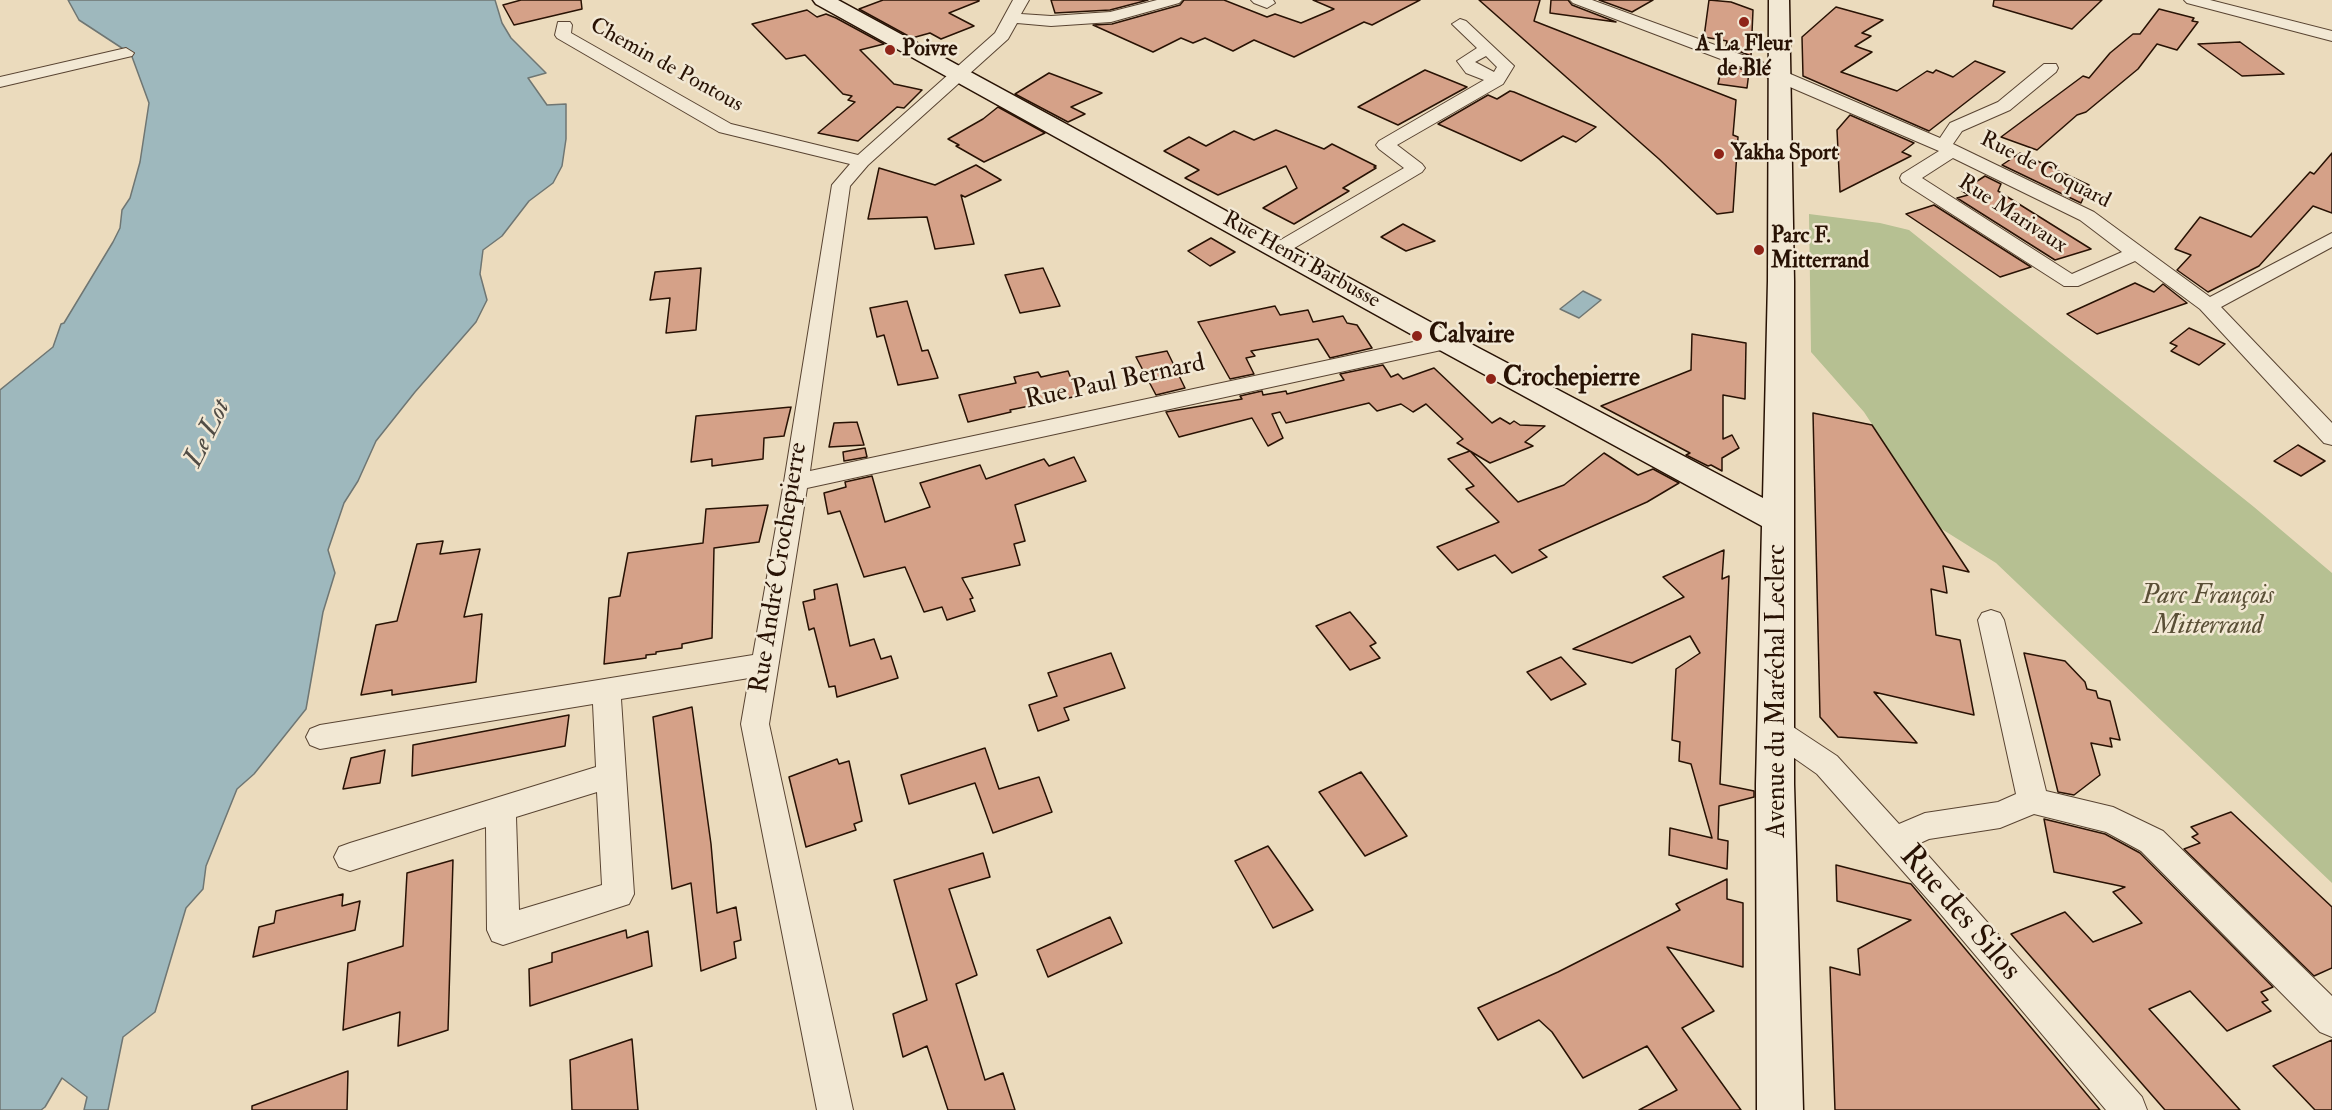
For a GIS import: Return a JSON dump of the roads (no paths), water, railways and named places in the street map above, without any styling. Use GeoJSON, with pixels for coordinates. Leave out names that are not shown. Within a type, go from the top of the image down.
{"type":"FeatureCollection","features":[{"type":"Feature","properties":{"kind":"main road","name":"Rue Henri Barbusse"},"geometry":{"type":"LineString","coordinates":[[823,0],[1446,342],[1779,521]]}},
{"type":"Feature","properties":{"kind":"main road","name":"Avenue du Maréchal Leclerc"},"geometry":{"type":"LineString","coordinates":[[1779,0],[1781,272],[1775,784],[1780,1110]]}},
{"type":"Feature","properties":{"kind":"street","name":"Rue André Crochepierre"},"geometry":{"type":"LineString","coordinates":[[834,1110],[754,724],[795,482],[841,185],[862,161],[1002,36],[1021,0]]}},
{"type":"Feature","properties":{"kind":"street"},"geometry":{"type":"LineString","coordinates":[[1011,18],[1051,21],[1111,17],[1174,0]]}},
{"type":"Feature","properties":{"kind":"street","name":"Rue de Coquard"},"geometry":{"type":"LineString","coordinates":[[1578,0],[1779,76],[1947,148],[2087,216],[2207,305],[2332,437]]}},
{"type":"Feature","properties":{"kind":"street"},"geometry":{"type":"LineString","coordinates":[[2192,0],[2332,36]]}},
{"type":"Feature","properties":{"kind":"street"},"geometry":{"type":"LineString","coordinates":[[1279,249],[1416,168],[1385,145],[1497,80],[1506,66],[1460,24]]}},
{"type":"Feature","properties":{"kind":"street","name":"Chemin de Pontous"},"geometry":{"type":"LineString","coordinates":[[564,25],[564,35],[725,128],[862,161]]}},
{"type":"Feature","properties":{"kind":"street"},"geometry":{"type":"LineString","coordinates":[[1486,49],[1466,61],[1472,69],[1497,80]]}},
{"type":"Feature","properties":{"kind":"street"},"geometry":{"type":"LineString","coordinates":[[0,82],[126,53]]}},
{"type":"Feature","properties":{"kind":"street"},"geometry":{"type":"LineString","coordinates":[[1947,148],[1956,127],[2004,106],[2050,68]]}},
{"type":"Feature","properties":{"kind":"street","name":"Rue Marivaux"},"geometry":{"type":"LineString","coordinates":[[1947,148],[1909,178],[2071,282],[2138,252]]}},
{"type":"Feature","properties":{"kind":"street"},"geometry":{"type":"LineString","coordinates":[[2207,305],[2220,301],[2332,239]]}},
{"type":"Feature","properties":{"kind":"street","name":"Rue Paul Bernard"},"geometry":{"type":"LineString","coordinates":[[795,482],[1446,342]]}},
{"type":"Feature","properties":{"kind":"street"},"geometry":{"type":"LineString","coordinates":[[1991,620],[2033,801]]}},
{"type":"Feature","properties":{"kind":"street"},"geometry":{"type":"LineString","coordinates":[[320,737],[765,663]]}},
{"type":"Feature","properties":{"kind":"street"},"geometry":{"type":"LineString","coordinates":[[501,809],[503,930],[618,894],[606,690]]}},
{"type":"Feature","properties":{"kind":"street","name":"Rue des Silos"},"geometry":{"type":"LineString","coordinates":[[1777,731],[1827,765],[2129,1110]]}},
{"type":"Feature","properties":{"kind":"street"},"geometry":{"type":"LineString","coordinates":[[350,857],[611,775]]}},
{"type":"Feature","properties":{"kind":"street"},"geometry":{"type":"LineString","coordinates":[[1896,842],[1926,826],[2000,815],[2033,801],[2113,820],[2152,842],[2332,1020]]}},
{"type":"Feature","properties":{"kind":"water","name":"Le Lot"},"geometry":{"type":"Polygon","coordinates":[[[68,0],[495,0],[502,23],[511,38],[546,73],[528,78],[547,105],[566,104],[566,139],[562,166],[553,183],[529,201],[502,236],[483,250],[480,274],[487,300],[476,322],[376,441],[358,481],[344,503],[328,550],[335,573],[323,612],[306,709],[254,774],[237,789],[206,866],[203,889],[186,908],[155,1012],[123,1037],[108,1110],[84,1110],[87,1097],[62,1078],[41,1110],[0,1110],[0,390],[53,347],[61,324],[64,323],[113,242],[120,228],[122,210],[130,198],[140,162],[149,103],[131,54],[79,20],[68,0]]]}},
{"type":"Feature","properties":{"kind":"water"},"geometry":{"type":"Polygon","coordinates":[[[1583,291],[1601,300],[1579,318],[1560,309],[1583,291]]]}},
{"type":"Feature","properties":{"kind":"place","name":"A La Fleur de Blé"},"geometry":{"type":"Point","coordinates":[1744,22]}},
{"type":"Feature","properties":{"kind":"place","name":"Poivre"},"geometry":{"type":"Point","coordinates":[890,50]}},
{"type":"Feature","properties":{"kind":"place","name":"Yakha Sport"},"geometry":{"type":"Point","coordinates":[1719,154]}},
{"type":"Feature","properties":{"kind":"place","name":"Parc F. Mitterrand"},"geometry":{"type":"Point","coordinates":[1759,250]}},
{"type":"Feature","properties":{"kind":"place","name":"Calvaire"},"geometry":{"type":"Point","coordinates":[1417,336]}},
{"type":"Feature","properties":{"kind":"place","name":"Crochepierre"},"geometry":{"type":"Point","coordinates":[1491,379]}},
{"type":"Feature","properties":{"kind":"park label","name":"Parc François Mitterrand"},"geometry":{"type":"Point","coordinates":[2208,612]}}]}
